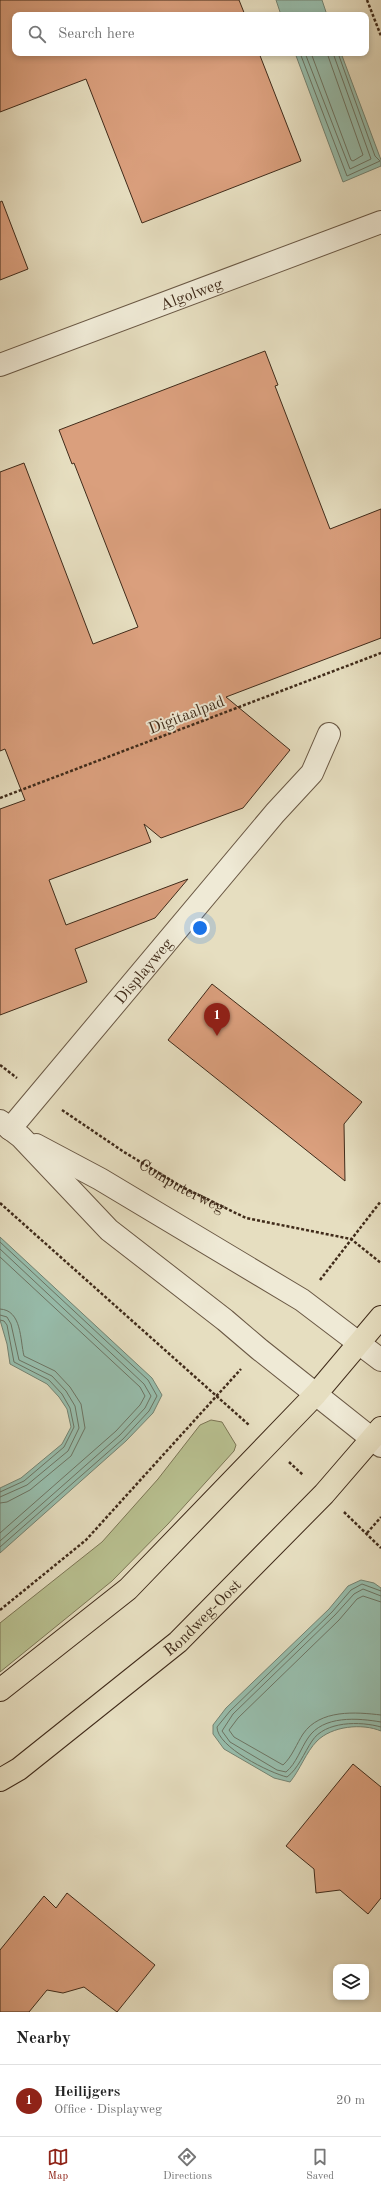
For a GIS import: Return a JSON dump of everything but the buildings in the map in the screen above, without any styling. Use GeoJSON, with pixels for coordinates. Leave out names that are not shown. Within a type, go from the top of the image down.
{"type":"FeatureCollection","features":[{"type":"Feature","properties":{"kind":"main road"},"geometry":{"type":"LineString","coordinates":[[0,1690],[128,1589],[316,1394],[381,1317]]}},
{"type":"Feature","properties":{"kind":"main road","name":"Rondweg-Oost"},"geometry":{"type":"LineString","coordinates":[[0,1780],[19,1768],[178,1642],[378,1438]]}},
{"type":"Feature","properties":{"kind":"street","name":"Algolweg"},"geometry":{"type":"LineString","coordinates":[[0,365],[381,222]]}},
{"type":"Feature","properties":{"kind":"street","name":"Displayweg"},"geometry":{"type":"LineString","coordinates":[[10,1129],[275,813],[312,773],[329,734]]}},
{"type":"Feature","properties":{"kind":"street"},"geometry":{"type":"LineString","coordinates":[[10,1129],[100,1179],[302,1300],[360,1342],[381,1360]]}},
{"type":"Feature","properties":{"kind":"street"},"geometry":{"type":"LineString","coordinates":[[10,1129],[109,1230],[225,1320],[316,1394],[378,1438]]}},
{"type":"Feature","properties":{"kind":"path"},"geometry":{"type":"LineString","coordinates":[[367,0],[381,36]]}},
{"type":"Feature","properties":{"kind":"path","name":"Digitaalpad"},"geometry":{"type":"LineString","coordinates":[[0,798],[381,653]]}},
{"type":"Feature","properties":{"kind":"path","name":"Computerweg"},"geometry":{"type":"LineString","coordinates":[[0,1066],[137,1160],[182,1187],[246,1218],[351,1239],[381,1263]]}},
{"type":"Feature","properties":{"kind":"path"},"geometry":{"type":"LineString","coordinates":[[302,1300],[320,1280],[381,1201]]}},
{"type":"Feature","properties":{"kind":"path"},"geometry":{"type":"LineString","coordinates":[[0,1203],[217,1395],[367,1533],[381,1548]]}},
{"type":"Feature","properties":{"kind":"path"},"geometry":{"type":"LineString","coordinates":[[0,1610],[86,1540],[259,1349]]}},
{"type":"Feature","properties":{"kind":"path"},"geometry":{"type":"LineString","coordinates":[[367,1533],[381,1517]]}},
{"type":"Feature","properties":{"kind":"shaded area"},"geometry":{"type":"Polygon","coordinates":[[[211,1420],[222,1422],[236,1445],[234,1451],[168,1524],[112,1581],[0,1672],[0,1623],[102,1542],[158,1479],[200,1425],[211,1420]]]}},
{"type":"Feature","properties":{"kind":"water"},"geometry":{"type":"Polygon","coordinates":[[[276,0],[322,0],[326,12],[280,12],[276,0]]]}},
{"type":"Feature","properties":{"kind":"water"},"geometry":{"type":"Polygon","coordinates":[[[296,56],[342,56],[381,160],[381,166],[343,182],[296,56]]]}},
{"type":"Feature","properties":{"kind":"water"},"geometry":{"type":"Polygon","coordinates":[[[0,1237],[152,1378],[162,1395],[153,1413],[126,1441],[0,1553],[0,1488],[21,1478],[62,1444],[71,1427],[67,1409],[59,1397],[47,1384],[10,1364],[7,1344],[0,1320],[0,1237]]]}},
{"type":"Feature","properties":{"kind":"water"},"geometry":{"type":"Polygon","coordinates":[[[361,1580],[374,1583],[381,1588],[381,1731],[365,1727],[348,1727],[323,1736],[313,1745],[290,1782],[274,1778],[224,1749],[213,1734],[213,1725],[226,1708],[329,1609],[348,1586],[361,1580]]]}},
{"type":"Feature","properties":{"kind":"place","name":"Heilijgers"},"geometry":{"type":"Point","coordinates":[217,1036]}}]}
